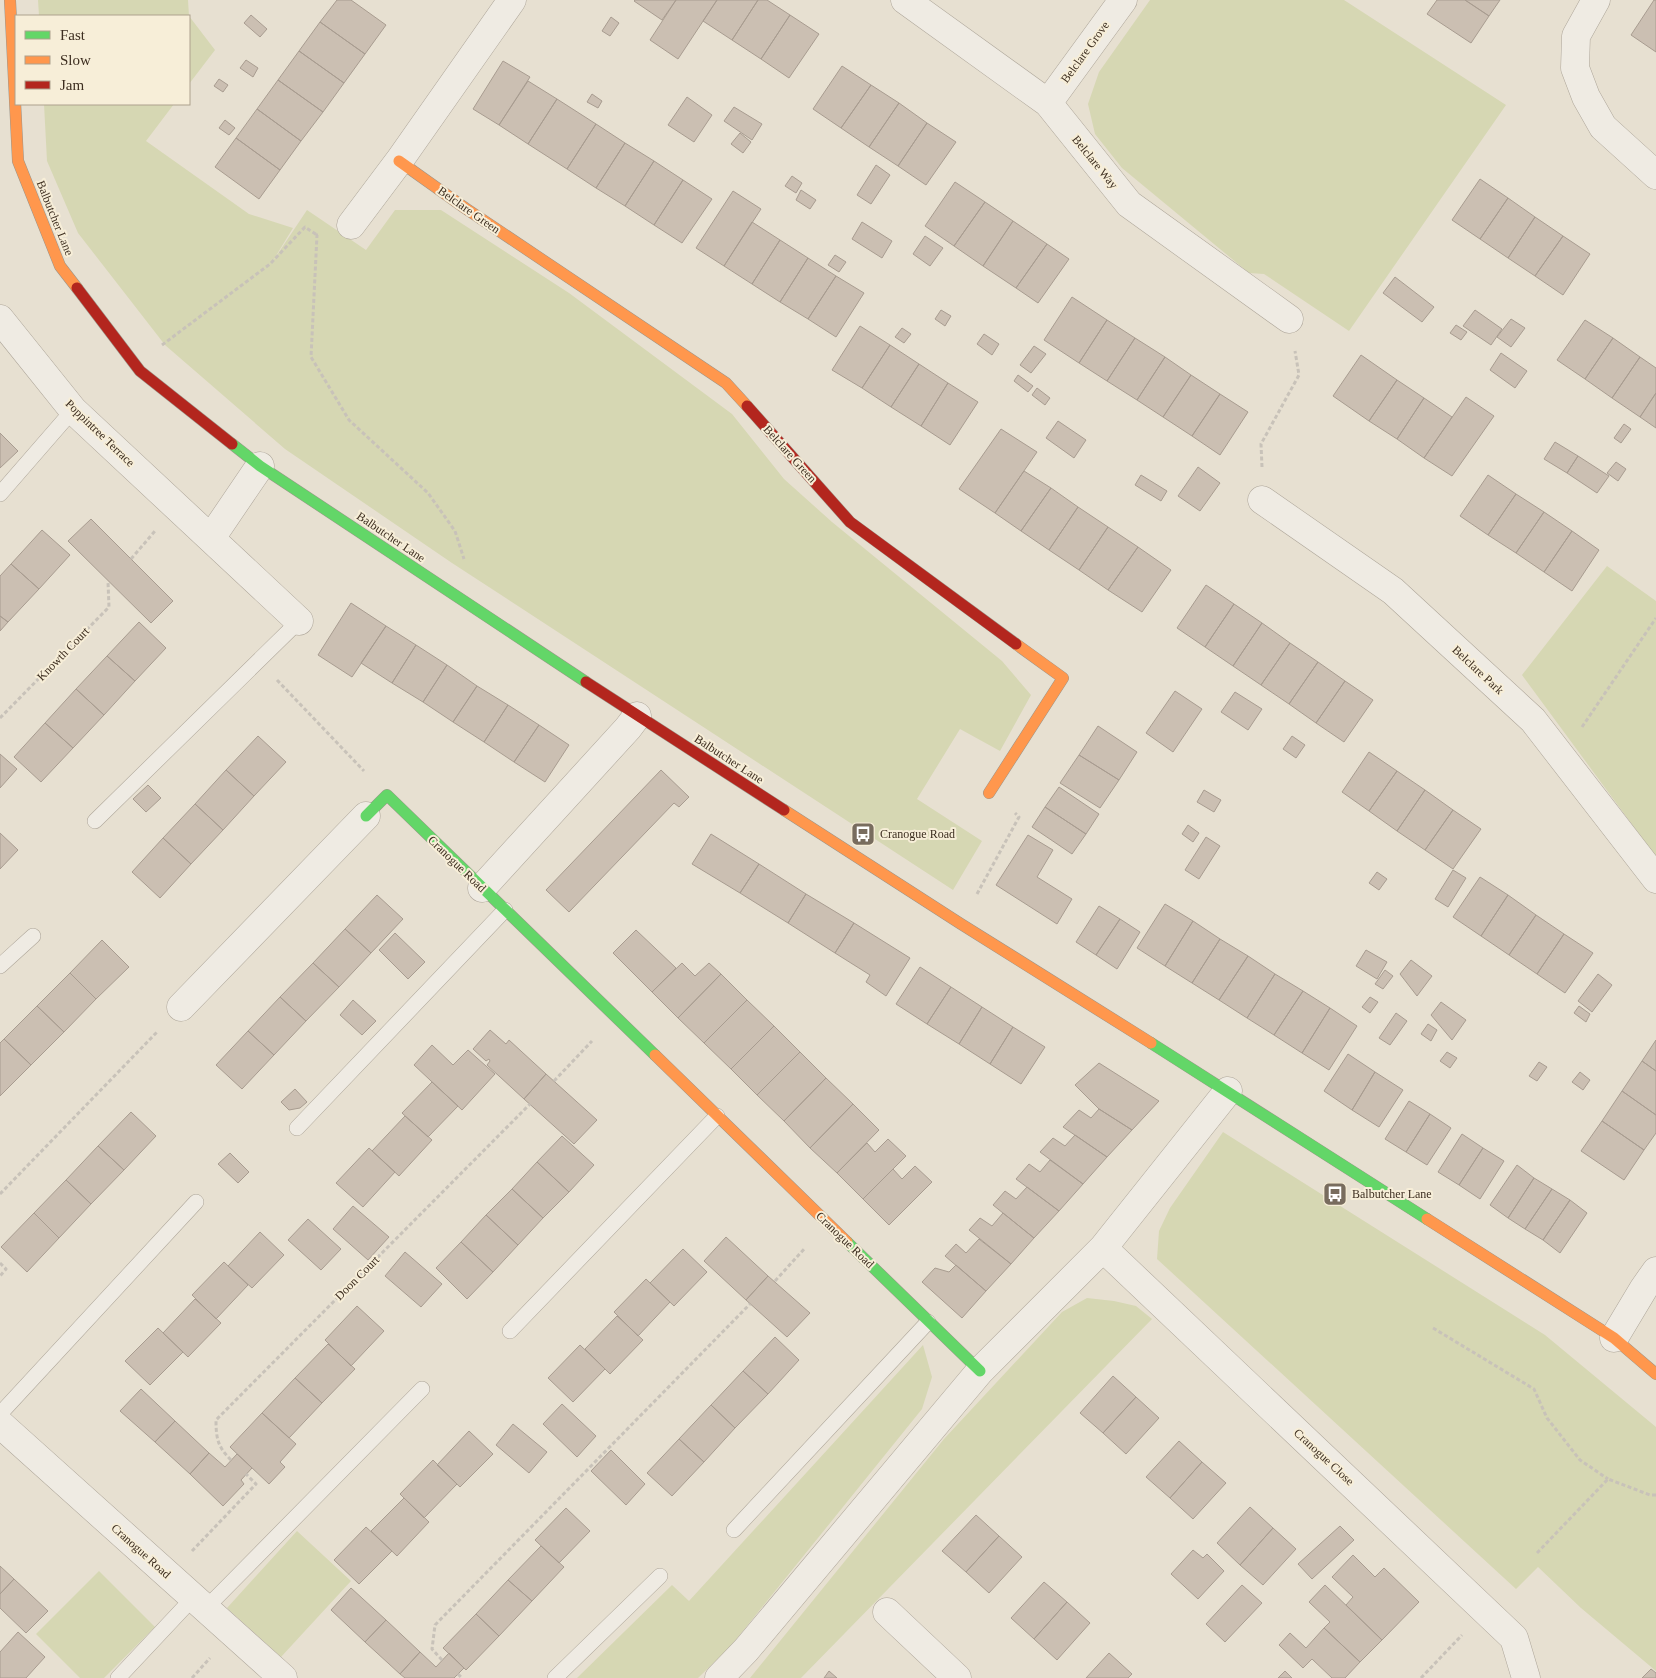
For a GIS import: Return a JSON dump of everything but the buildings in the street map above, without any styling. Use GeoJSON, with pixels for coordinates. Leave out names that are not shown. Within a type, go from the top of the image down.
{"type":"FeatureCollection","features":[{"type":"Feature","properties":{"kind":"street","name":"Balbutcher Lane"},"geometry":{"type":"LineString","coordinates":[[10,0],[5,17],[18,161],[60,266],[140,371],[260,466],[637,716],[1614,1338],[1656,1374]]}},
{"type":"Feature","properties":{"kind":"street"},"geometry":{"type":"LineString","coordinates":[[351,225],[399,161],[512,0]]}},
{"type":"Feature","properties":{"kind":"street","name":"Belclare Way"},"geometry":{"type":"LineString","coordinates":[[905,0],[1048,103],[1129,204],[1289,320]]}},
{"type":"Feature","properties":{"kind":"street","name":"Belclare Grove"},"geometry":{"type":"LineString","coordinates":[[1048,103],[1122,0]]}},
{"type":"Feature","properties":{"kind":"street"},"geometry":{"type":"LineString","coordinates":[[1596,0],[1576,36],[1575,68],[1586,97],[1603,127],[1656,175]]}},
{"type":"Feature","properties":{"kind":"street","name":"Belclare Green"},"geometry":{"type":"LineString","coordinates":[[399,161],[465,208],[726,383],[850,522],[1063,678],[989,793]]}},
{"type":"Feature","properties":{"kind":"street","name":"Poppintree Terrace"},"geometry":{"type":"LineString","coordinates":[[0,319],[73,410],[299,620]]}},
{"type":"Feature","properties":{"kind":"street"},"geometry":{"type":"LineString","coordinates":[[211,538],[260,466]]}},
{"type":"Feature","properties":{"kind":"street","name":"Belclare Park"},"geometry":{"type":"LineString","coordinates":[[1262,500],[1393,591],[1534,720],[1656,879]]}},
{"type":"Feature","properties":{"kind":"street"},"geometry":{"type":"LineString","coordinates":[[482,888],[637,716]]}},
{"type":"Feature","properties":{"kind":"street"},"geometry":{"type":"LineString","coordinates":[[181,1007],[387,795]]}},
{"type":"Feature","properties":{"kind":"street","name":"Cranogue Road"},"geometry":{"type":"LineString","coordinates":[[387,795],[980,1371]]}},
{"type":"Feature","properties":{"kind":"street"},"geometry":{"type":"LineString","coordinates":[[719,1678],[746,1650],[980,1371],[1104,1248],[1228,1091]]}},
{"type":"Feature","properties":{"kind":"street","name":"Cranogue Close"},"geometry":{"type":"LineString","coordinates":[[1104,1248],[1514,1638],[1526,1678]]}},
{"type":"Feature","properties":{"kind":"street"},"geometry":{"type":"LineString","coordinates":[[1614,1338],[1656,1271]]}},
{"type":"Feature","properties":{"kind":"street","name":"Cranogue Road"},"geometry":{"type":"LineString","coordinates":[[0,1424],[283,1678]]}},
{"type":"Feature","properties":{"kind":"street"},"geometry":{"type":"LineString","coordinates":[[888,1612],[957,1678]]}},
{"type":"Feature","properties":{"kind":"lane"},"geometry":{"type":"LineString","coordinates":[[0,494],[73,410]]}},
{"type":"Feature","properties":{"kind":"lane"},"geometry":{"type":"LineString","coordinates":[[95,821],[299,620]]}},
{"type":"Feature","properties":{"kind":"lane"},"geometry":{"type":"LineString","coordinates":[[297,1128],[505,910]]}},
{"type":"Feature","properties":{"kind":"lane"},"geometry":{"type":"LineString","coordinates":[[0,966],[33,936]]}},
{"type":"Feature","properties":{"kind":"lane"},"geometry":{"type":"LineString","coordinates":[[510,1331],[717,1116]]}},
{"type":"Feature","properties":{"kind":"lane"},"geometry":{"type":"LineString","coordinates":[[0,1414],[196,1202]]}},
{"type":"Feature","properties":{"kind":"lane"},"geometry":{"type":"LineString","coordinates":[[734,1530],[928,1322]]}},
{"type":"Feature","properties":{"kind":"lane"},"geometry":{"type":"LineString","coordinates":[[118,1678],[422,1389]]}},
{"type":"Feature","properties":{"kind":"lane"},"geometry":{"type":"LineString","coordinates":[[555,1678],[660,1576]]}},
{"type":"Feature","properties":{"kind":"path"},"geometry":{"type":"LineString","coordinates":[[317,235],[351,225]]}},
{"type":"Feature","properties":{"kind":"path"},"geometry":{"type":"LineString","coordinates":[[162,346],[270,264],[305,227],[317,235]]}},
{"type":"Feature","properties":{"kind":"path"},"geometry":{"type":"LineString","coordinates":[[317,235],[311,357],[349,420],[428,493],[455,532],[466,564]]}},
{"type":"Feature","properties":{"kind":"path"},"geometry":{"type":"LineString","coordinates":[[1262,500],[1261,444],[1299,375],[1289,320]]}},
{"type":"Feature","properties":{"kind":"path","name":"Knowth Court"},"geometry":{"type":"LineString","coordinates":[[0,718],[109,607],[108,582]]}},
{"type":"Feature","properties":{"kind":"path"},"geometry":{"type":"LineString","coordinates":[[1562,757],[1656,618]]}},
{"type":"Feature","properties":{"kind":"path"},"geometry":{"type":"LineString","coordinates":[[280,672],[276,681],[387,795]]}},
{"type":"Feature","properties":{"kind":"path"},"geometry":{"type":"LineString","coordinates":[[961,924],[1019,817],[989,793]]}},
{"type":"Feature","properties":{"kind":"path"},"geometry":{"type":"LineString","coordinates":[[0,1194],[181,1007]]}},
{"type":"Feature","properties":{"kind":"path"},"geometry":{"type":"LineString","coordinates":[[554,1081],[614,1016]]}},
{"type":"Feature","properties":{"kind":"path","name":"Doon Court"},"geometry":{"type":"LineString","coordinates":[[231,1460],[222,1450],[216,1433],[216,1420],[530,1104]]}},
{"type":"Feature","properties":{"kind":"path"},"geometry":{"type":"LineString","coordinates":[[775,1282],[828,1224]]}},
{"type":"Feature","properties":{"kind":"path"},"geometry":{"type":"LineString","coordinates":[[0,1263],[6,1268],[0,1276]]}},
{"type":"Feature","properties":{"kind":"path"},"geometry":{"type":"LineString","coordinates":[[442,1660],[432,1649],[435,1625],[750,1304]]}},
{"type":"Feature","properties":{"kind":"path"},"geometry":{"type":"LineString","coordinates":[[1433,1328],[1534,1389],[1547,1418],[1580,1460],[1608,1479],[1650,1495],[1656,1495]]}},
{"type":"Feature","properties":{"kind":"path"},"geometry":{"type":"LineString","coordinates":[[168,1575],[256,1484],[246,1474]]}},
{"type":"Feature","properties":{"kind":"path"},"geometry":{"type":"LineString","coordinates":[[1537,1553],[1608,1479]]}},
{"type":"Feature","properties":{"kind":"path"},"geometry":{"type":"LineString","coordinates":[[1420,1678],[1486,1610]]}},
{"type":"Feature","properties":{"kind":"path"},"geometry":{"type":"LineString","coordinates":[[458,1674],[462,1678]]}},
{"type":"Feature","properties":{"kind":"green space"},"geometry":{"type":"Polygon","coordinates":[[[38,0],[188,0],[189,15],[39,15],[38,0]]]}},
{"type":"Feature","properties":{"kind":"green space"},"geometry":{"type":"Polygon","coordinates":[[[1150,0],[1344,0],[1506,105],[1349,331],[1264,274],[1249,273],[1122,168],[1095,134],[1088,104],[1099,72],[1150,0]]]}},
{"type":"Feature","properties":{"kind":"green space"},"geometry":{"type":"Polygon","coordinates":[[[190,17],[215,50],[190,83],[190,17]]]}},
{"type":"Feature","properties":{"kind":"green space"},"geometry":{"type":"Polygon","coordinates":[[[44,105],[173,105],[146,141],[249,214],[293,228],[271,264],[307,210],[366,250],[395,210],[441,210],[569,293],[732,414],[784,479],[832,522],[1002,661],[1031,695],[1000,751],[960,729],[917,799],[982,841],[953,890],[452,563],[285,449],[165,345],[78,233],[47,161],[44,105]]]}},
{"type":"Feature","properties":{"kind":"green space"},"geometry":{"type":"Polygon","coordinates":[[[1607,566],[1656,601],[1656,857],[1522,675],[1607,566]]]}},
{"type":"Feature","properties":{"kind":"green space"},"geometry":{"type":"Polygon","coordinates":[[[1223,1132],[1545,1335],[1656,1427],[1656,1671],[1581,1608],[1538,1567],[1516,1589],[1157,1259],[1159,1231],[1170,1208],[1223,1132]]]}},
{"type":"Feature","properties":{"kind":"green space"},"geometry":{"type":"Polygon","coordinates":[[[1087,1298],[1136,1306],[1152,1319],[801,1678],[750,1678],[944,1439],[1062,1312],[1087,1298]]]}},
{"type":"Feature","properties":{"kind":"green space"},"geometry":{"type":"Polygon","coordinates":[[[923,1345],[932,1377],[922,1409],[730,1647],[698,1678],[577,1678],[672,1585],[689,1601],[923,1345]]]}},
{"type":"Feature","properties":{"kind":"green space"},"geometry":{"type":"Polygon","coordinates":[[[297,1531],[351,1581],[281,1657],[227,1608],[297,1531]]]}},
{"type":"Feature","properties":{"kind":"green space"},"geometry":{"type":"Polygon","coordinates":[[[99,1571],[155,1627],[104,1678],[80,1678],[36,1634],[99,1571]]]}},
{"type":"Feature","properties":{"kind":"traffic: fast"},"geometry":{"type":"LineString","coordinates":[[232,444],[260,466],[586,682]]}},
{"type":"Feature","properties":{"kind":"traffic: fast"},"geometry":{"type":"LineString","coordinates":[[366,816],[387,795],[655,1055]]}},
{"type":"Feature","properties":{"kind":"traffic: fast"},"geometry":{"type":"LineString","coordinates":[[1151,1043],[1427,1219]]}},
{"type":"Feature","properties":{"kind":"traffic: fast"},"geometry":{"type":"LineString","coordinates":[[847,1242],[980,1371]]}},
{"type":"Feature","properties":{"kind":"traffic: slow"},"geometry":{"type":"LineString","coordinates":[[10,0],[15,101]]}},
{"type":"Feature","properties":{"kind":"traffic: slow"},"geometry":{"type":"LineString","coordinates":[[15,105],[18,161],[60,266],[77,288]]}},
{"type":"Feature","properties":{"kind":"traffic: slow"},"geometry":{"type":"LineString","coordinates":[[399,161],[465,208],[726,383],[747,406]]}},
{"type":"Feature","properties":{"kind":"traffic: slow"},"geometry":{"type":"LineString","coordinates":[[989,793],[1063,678],[1016,644]]}},
{"type":"Feature","properties":{"kind":"traffic: slow"},"geometry":{"type":"LineString","coordinates":[[784,810],[1151,1043]]}},
{"type":"Feature","properties":{"kind":"traffic: slow"},"geometry":{"type":"LineString","coordinates":[[655,1055],[847,1242]]}},
{"type":"Feature","properties":{"kind":"traffic: slow"},"geometry":{"type":"LineString","coordinates":[[1427,1219],[1614,1338],[1656,1374]]}},
{"type":"Feature","properties":{"kind":"traffic: jam"},"geometry":{"type":"LineString","coordinates":[[77,288],[140,371],[232,444]]}},
{"type":"Feature","properties":{"kind":"traffic: jam"},"geometry":{"type":"LineString","coordinates":[[747,406],[850,522],[1016,644]]}},
{"type":"Feature","properties":{"kind":"traffic: jam"},"geometry":{"type":"LineString","coordinates":[[586,682],[784,810]]}},
{"type":"Feature","properties":{"kind":"place","name":"Cranogue Road"},"geometry":{"type":"Point","coordinates":[863,834]}},
{"type":"Feature","properties":{"kind":"place","name":"Balbutcher Lane"},"geometry":{"type":"Point","coordinates":[1335,1194]}}]}
